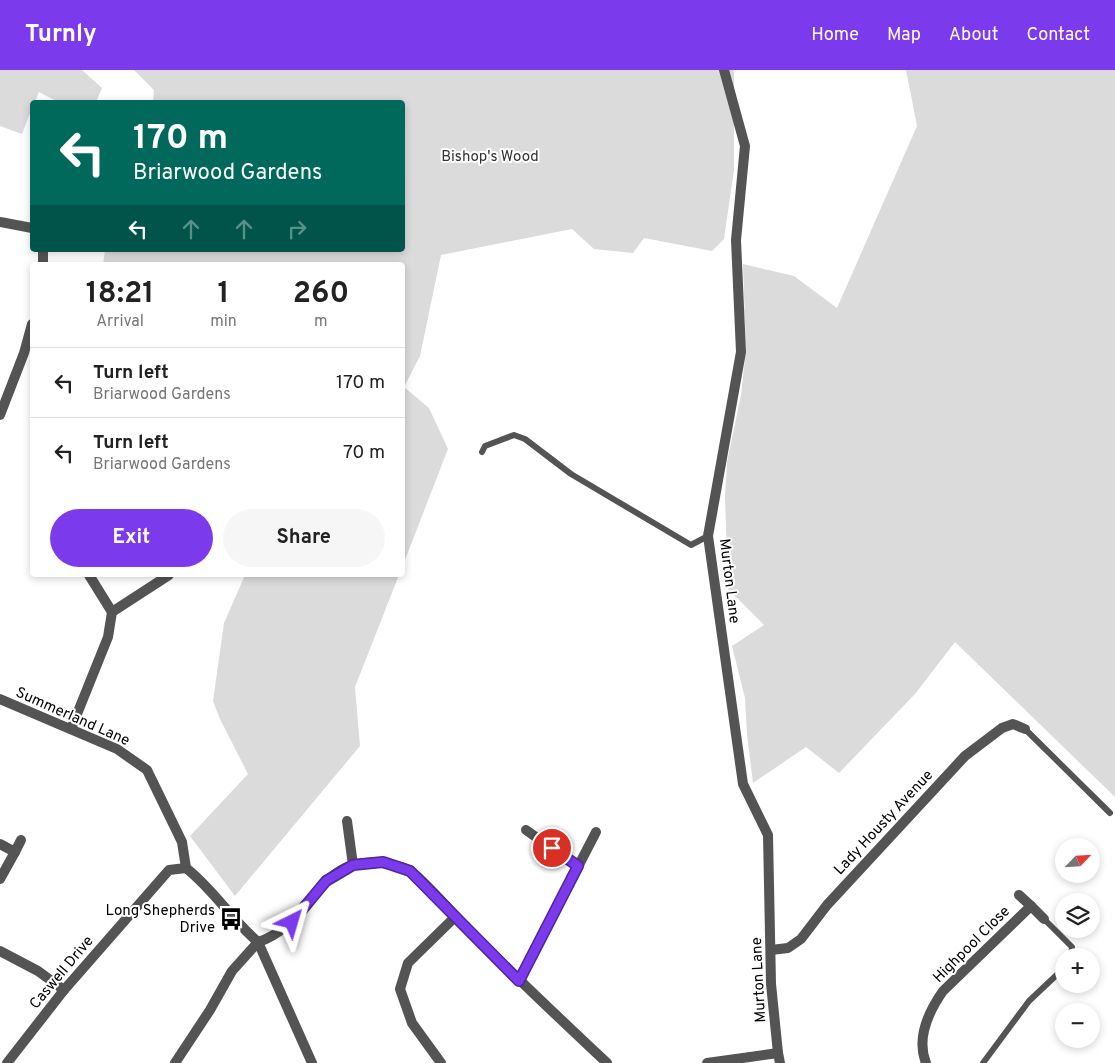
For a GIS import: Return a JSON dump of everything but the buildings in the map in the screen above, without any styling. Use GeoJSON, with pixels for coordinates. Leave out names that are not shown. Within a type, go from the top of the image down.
{"type":"FeatureCollection","features":[{"type":"Feature","properties":{"kind":"street","name":"Murton Lane"},"geometry":{"type":"LineString","coordinates":[[724,70],[745,146],[736,240],[741,352],[708,536],[743,784],[768,835],[771,984],[779,1058]]}},
{"type":"Feature","properties":{"kind":"street"},"geometry":{"type":"LineString","coordinates":[[0,222],[30,228]]}},
{"type":"Feature","properties":{"kind":"street"},"geometry":{"type":"LineString","coordinates":[[0,414],[24,353],[30,331]]}},
{"type":"Feature","properties":{"kind":"street"},"geometry":{"type":"LineString","coordinates":[[71,728],[108,637],[112,612],[90,577]]}},
{"type":"Feature","properties":{"kind":"street"},"geometry":{"type":"LineString","coordinates":[[112,612],[166,577]]}},
{"type":"Feature","properties":{"kind":"street","name":"Summerland Lane"},"geometry":{"type":"LineString","coordinates":[[0,699],[117,749],[147,770],[182,842],[186,868]]}},
{"type":"Feature","properties":{"kind":"street","name":"Lady Housty Avenue"},"geometry":{"type":"LineString","coordinates":[[771,950],[788,948],[801,939],[828,904],[965,756],[1002,728],[1013,724],[1024,729]]}},
{"type":"Feature","properties":{"kind":"street"},"geometry":{"type":"LineString","coordinates":[[347,821],[353,865]]}},
{"type":"Feature","properties":{"kind":"street"},"geometry":{"type":"LineString","coordinates":[[526,830],[578,866]]}},
{"type":"Feature","properties":{"kind":"street"},"geometry":{"type":"LineString","coordinates":[[519,981],[596,832]]}},
{"type":"Feature","properties":{"kind":"street"},"geometry":{"type":"LineString","coordinates":[[0,879],[21,840]]}},
{"type":"Feature","properties":{"kind":"street"},"geometry":{"type":"LineString","coordinates":[[0,844],[15,852]]}},
{"type":"Feature","properties":{"kind":"street"},"geometry":{"type":"LineString","coordinates":[[176,1063],[232,971],[258,942],[279,933],[292,922],[326,881],[353,865],[383,862],[410,871],[519,981],[607,1063]]}},
{"type":"Feature","properties":{"kind":"street"},"geometry":{"type":"LineString","coordinates":[[186,868],[201,880],[243,929],[258,942],[310,1062]]}},
{"type":"Feature","properties":{"kind":"street","name":"Caswell Drive"},"geometry":{"type":"LineString","coordinates":[[7,1063],[64,990],[169,870],[186,868]]}},
{"type":"Feature","properties":{"kind":"street","name":"Highpool Close"},"geometry":{"type":"LineString","coordinates":[[1019,895],[1044,919]]}},
{"type":"Feature","properties":{"kind":"street","name":"Highpool Close"},"geometry":{"type":"LineString","coordinates":[[926,1063],[922,1044],[924,1028],[936,1001],[1031,906]]}},
{"type":"Feature","properties":{"kind":"street"},"geometry":{"type":"LineString","coordinates":[[440,1063],[412,1024],[400,989],[408,963],[455,916]]}},
{"type":"Feature","properties":{"kind":"street"},"geometry":{"type":"LineString","coordinates":[[0,951],[38,971],[64,990]]}},
{"type":"Feature","properties":{"kind":"street"},"geometry":{"type":"LineString","coordinates":[[707,1063],[779,1058]]}},
{"type":"Feature","properties":{"kind":"lane"},"geometry":{"type":"LineString","coordinates":[[482,452],[484,446],[514,435],[525,439],[571,474],[691,545],[708,536]]}},
{"type":"Feature","properties":{"kind":"lane"},"geometry":{"type":"LineString","coordinates":[[1024,729],[1110,813]]}},
{"type":"Feature","properties":{"kind":"lane"},"geometry":{"type":"LineString","coordinates":[[1044,919],[1072,948]]}},
{"type":"Feature","properties":{"kind":"lane"},"geometry":{"type":"LineString","coordinates":[[983,1063],[1029,1001],[1055,976]]}},
{"type":"Feature","properties":{"kind":"green space"},"geometry":{"type":"Polygon","coordinates":[[[0,70],[82,70],[102,88],[97,100],[54,100],[39,92],[36,100],[30,100],[30,113],[22,134],[0,126],[0,70]]]}},
{"type":"Feature","properties":{"kind":"green space","name":"Bishop's Wood"},"geometry":{"type":"Polygon","coordinates":[[[134,70],[734,70],[734,170],[724,239],[712,251],[644,238],[633,253],[594,249],[572,229],[441,255],[420,356],[405,385],[405,262],[103,262],[105,252],[405,252],[405,100],[153,100],[154,90],[134,70]]]}},
{"type":"Feature","properties":{"kind":"green space"},"geometry":{"type":"Polygon","coordinates":[[[906,70],[1115,70],[1115,797],[955,642],[915,694],[839,773],[806,747],[753,783],[745,698],[732,646],[764,625],[728,589],[725,497],[727,462],[741,395],[746,350],[743,264],[794,276],[837,308],[917,126],[906,70]]]}},
{"type":"Feature","properties":{"kind":"green space","name":"Bishop's Wood"},"geometry":{"type":"Polygon","coordinates":[[[405,388],[429,408],[448,449],[405,560],[405,388]]]}},
{"type":"Feature","properties":{"kind":"green space"},"geometry":{"type":"Polygon","coordinates":[[[244,577],[398,577],[355,687],[360,746],[235,896],[190,836],[248,774],[213,701],[224,623],[244,577]]]}},
{"type":"Feature","properties":{"kind":"place","name":"Long Shepherds Drive"},"geometry":{"type":"Point","coordinates":[231,919]}},
{"type":"Feature","properties":{"kind":"route"},"geometry":{"type":"LineString","coordinates":[[292,922],[326,881],[353,865],[383,862],[410,871],[519,981],[578,866],[552,848]]}}]}
